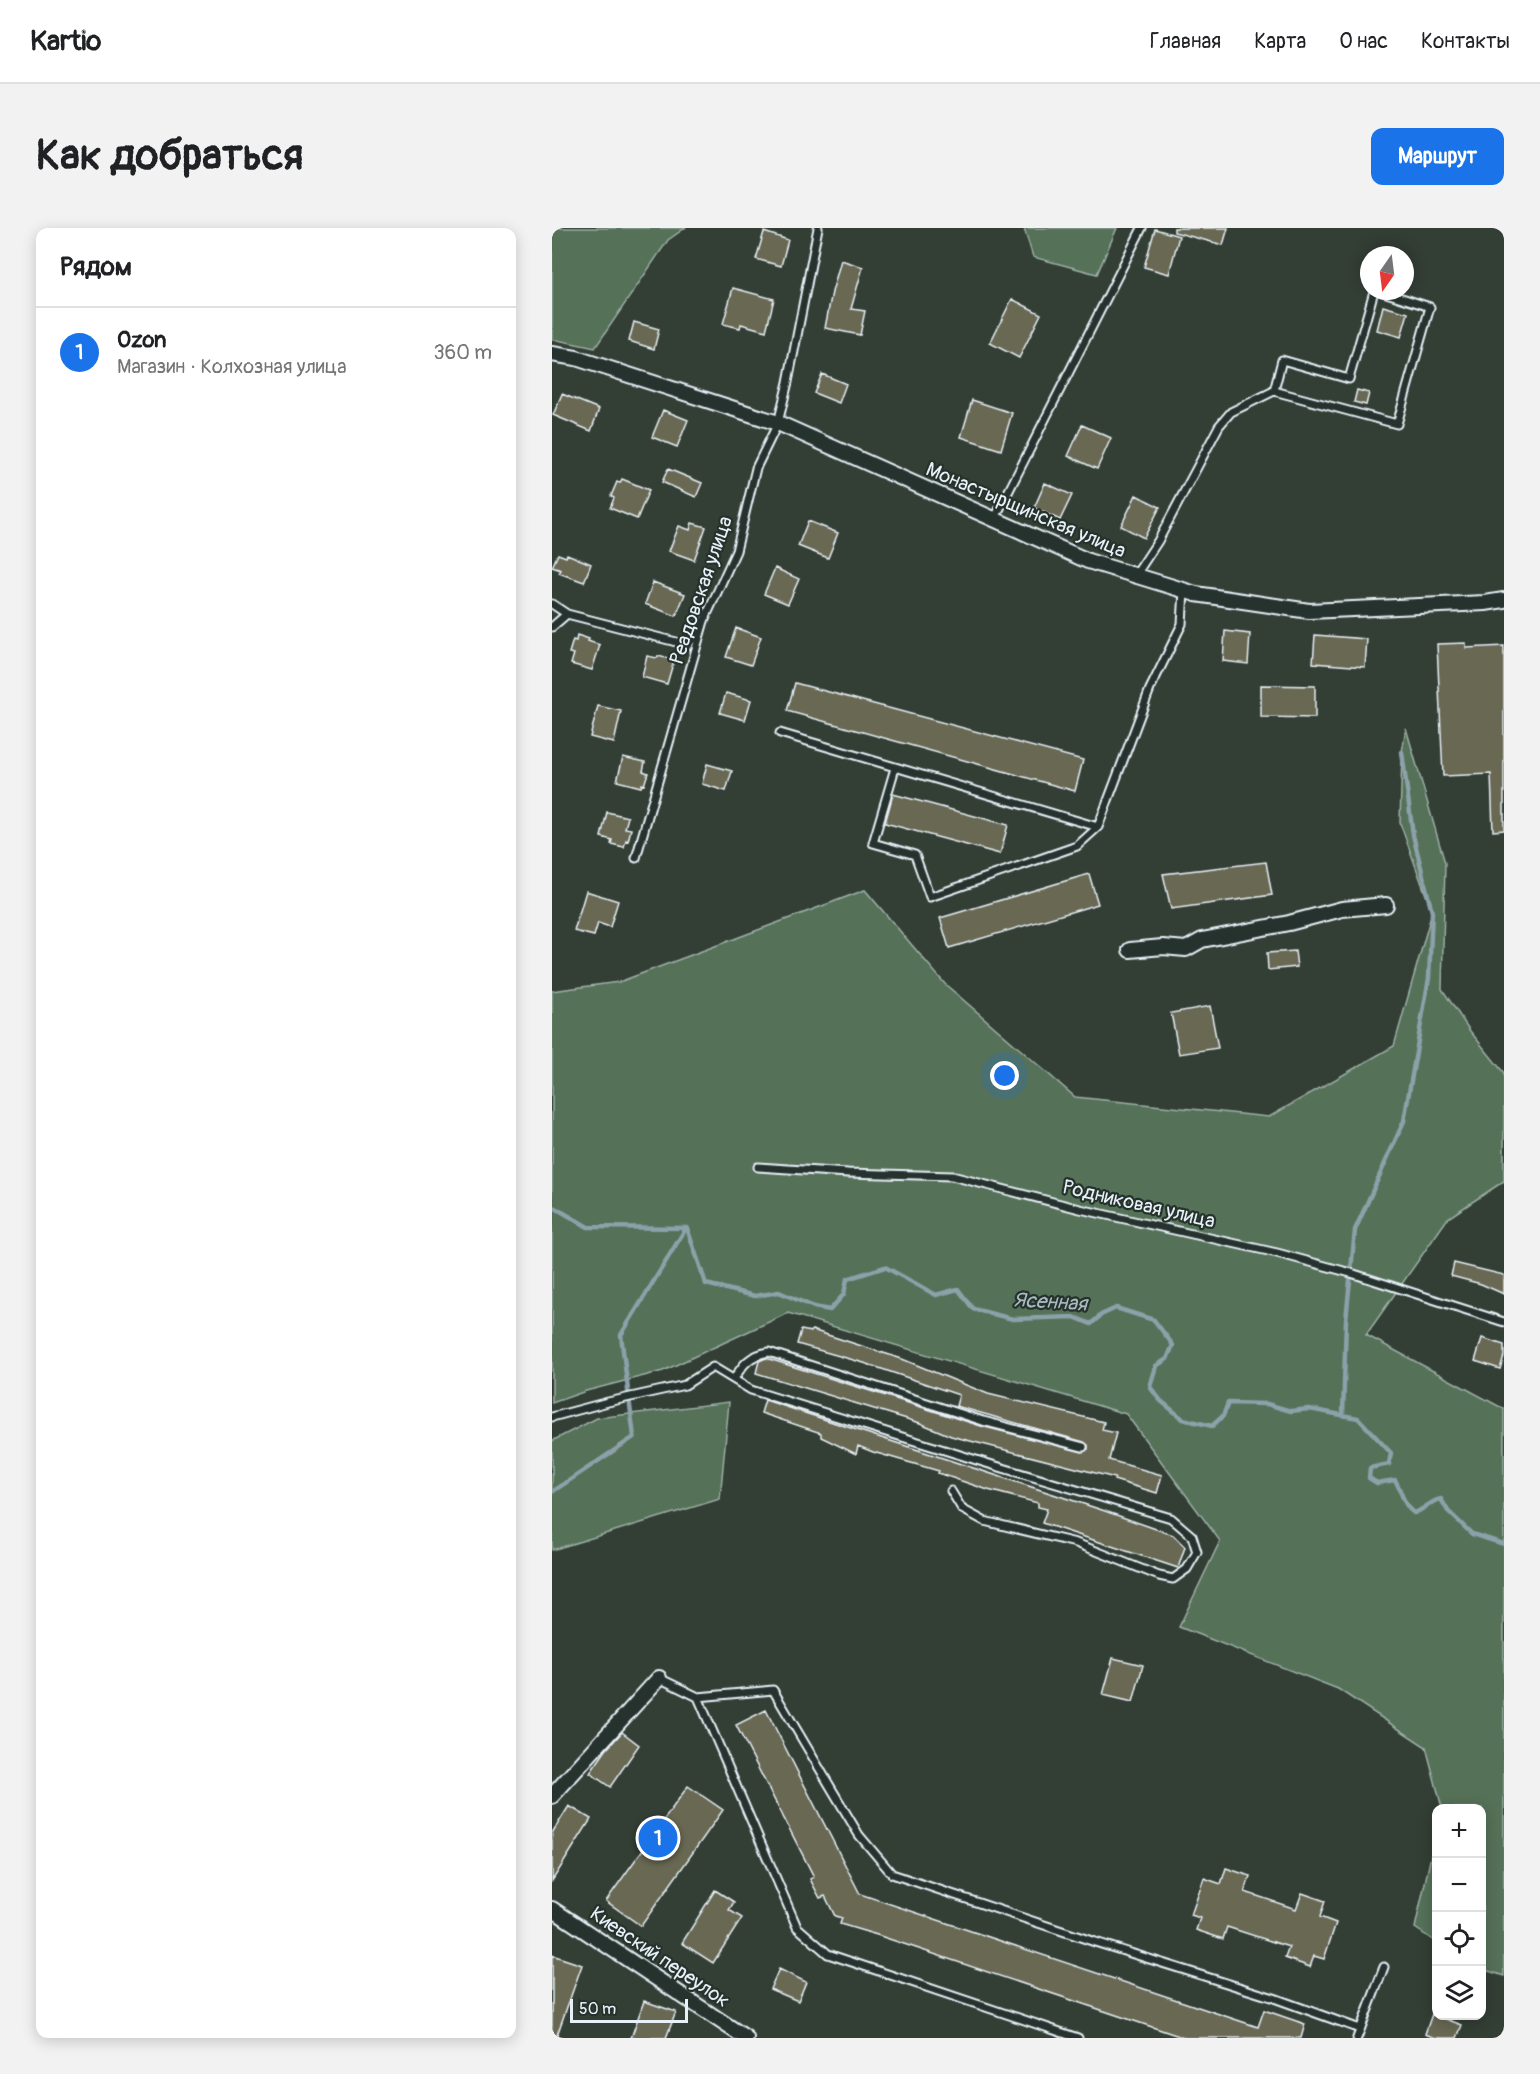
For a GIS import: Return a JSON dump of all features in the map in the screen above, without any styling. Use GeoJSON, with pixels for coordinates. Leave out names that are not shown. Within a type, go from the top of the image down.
{"type":"FeatureCollection","features":[{"type":"Feature","properties":{"kind":"street","name":"Монастырщинская улица"},"geometry":{"type":"LineString","coordinates":[[552,354],[576,358],[778,423],[1088,561],[1184,591],[1309,611],[1485,603],[1504,600]]}},
{"type":"Feature","properties":{"kind":"street"},"geometry":{"type":"LineString","coordinates":[[1131,950],[1163,947],[1186,949],[1202,940],[1342,909],[1386,905]]}},
{"type":"Feature","properties":{"kind":"street"},"geometry":{"type":"LineString","coordinates":[[552,1796],[658,1678]]}},
{"type":"Feature","properties":{"kind":"street","name":"Киевский переулок"},"geometry":{"type":"LineString","coordinates":[[552,1909],[740,2036]]}},
{"type":"Feature","properties":{"kind":"lane","name":"Реадовская улица"},"geometry":{"type":"LineString","coordinates":[[636,858],[704,621],[736,551],[756,468],[778,423],[818,228]]}},
{"type":"Feature","properties":{"kind":"lane"},"geometry":{"type":"LineString","coordinates":[[994,520],[1142,228]]}},
{"type":"Feature","properties":{"kind":"lane"},"geometry":{"type":"LineString","coordinates":[[1274,391],[1282,360],[1349,379],[1371,300]]}},
{"type":"Feature","properties":{"kind":"lane"},"geometry":{"type":"LineString","coordinates":[[1135,576],[1158,541],[1219,426],[1232,412],[1274,391],[1397,424],[1430,307],[1408,300]]}},
{"type":"Feature","properties":{"kind":"lane"},"geometry":{"type":"LineString","coordinates":[[895,768],[873,843],[915,855],[930,897],[1077,846],[1098,827],[1150,689],[1182,624],[1184,591]]}},
{"type":"Feature","properties":{"kind":"lane"},"geometry":{"type":"LineString","coordinates":[[552,604],[567,614],[688,645],[704,621]]}},
{"type":"Feature","properties":{"kind":"lane"},"geometry":{"type":"LineString","coordinates":[[552,627],[567,614]]}},
{"type":"Feature","properties":{"kind":"lane"},"geometry":{"type":"LineString","coordinates":[[780,733],[1098,827]]}},
{"type":"Feature","properties":{"kind":"lane","name":"Родниковая улица"},"geometry":{"type":"LineString","coordinates":[[758,1167],[848,1173],[952,1176],[1080,1209],[1277,1253],[1351,1273],[1504,1322]]}},
{"type":"Feature","properties":{"kind":"lane"},"geometry":{"type":"LineString","coordinates":[[734,1379],[744,1363],[756,1354],[769,1352],[983,1421],[1083,1447]]}},
{"type":"Feature","properties":{"kind":"lane"},"geometry":{"type":"LineString","coordinates":[[552,1417],[619,1399],[685,1385],[713,1367],[751,1390],[1171,1518],[1192,1536],[1197,1552],[1187,1569],[1173,1579],[1076,1543],[984,1521],[962,1509],[951,1491]]}},
{"type":"Feature","properties":{"kind":"lane"},"geometry":{"type":"LineString","coordinates":[[658,1678],[698,1697],[773,1690],[859,1834],[892,1874],[1095,1942],[1274,1998],[1360,2029]]}},
{"type":"Feature","properties":{"kind":"lane"},"geometry":{"type":"LineString","coordinates":[[698,1697],[797,1927],[828,1954],[1078,2038]]}},
{"type":"Feature","properties":{"kind":"lane"},"geometry":{"type":"LineString","coordinates":[[1357,2038],[1384,1967]]}},
{"type":"Feature","properties":{"kind":"green space"},"geometry":{"type":"Polygon","coordinates":[[[552,228],[685,228],[668,240],[595,348],[552,339],[552,228]]]}},
{"type":"Feature","properties":{"kind":"green space"},"geometry":{"type":"Polygon","coordinates":[[[1024,228],[1117,228],[1097,274],[1033,257],[1024,228]]]}},
{"type":"Feature","properties":{"kind":"green space"},"geometry":{"type":"Polygon","coordinates":[[[1406,728],[1445,863],[1442,989],[1470,1031],[1504,1073],[1504,1181],[1448,1218],[1366,1335],[1504,1409],[1504,1976],[1486,1970],[1486,1804],[1441,1804],[1426,1747],[1338,1689],[1179,1627],[1220,1541],[1126,1414],[788,1313],[663,1371],[586,1391],[552,1403],[552,991],[619,982],[865,890],[945,984],[1075,1097],[1269,1117],[1394,1046],[1432,912],[1400,823],[1402,752],[1406,728]]]}},
{"type":"Feature","properties":{"kind":"green space"},"geometry":{"type":"Polygon","coordinates":[[[729,1402],[720,1499],[552,1550],[552,1441],[597,1418],[729,1402]]]}},
{"type":"Feature","properties":{"kind":"green space"},"geometry":{"type":"Polygon","coordinates":[[[1432,1851],[1432,1939],[1415,1928],[1432,1851]]]}},
{"type":"Feature","properties":{"kind":"building"},"geometry":{"type":"Polygon","coordinates":[[[1174,228],[1228,228],[1223,245],[1174,232],[1174,228]]]}},
{"type":"Feature","properties":{"kind":"building"},"geometry":{"type":"Polygon","coordinates":[[[1155,229],[1179,236],[1169,274],[1144,267],[1155,229]]]}},
{"type":"Feature","properties":{"kind":"building"},"geometry":{"type":"Polygon","coordinates":[[[764,232],[788,240],[781,266],[756,259],[764,232]]]}},
{"type":"Feature","properties":{"kind":"building"},"geometry":{"type":"Polygon","coordinates":[[[841,260],[863,267],[851,309],[865,311],[860,335],[825,328],[841,260]]]}},
{"type":"Feature","properties":{"kind":"building"},"geometry":{"type":"Polygon","coordinates":[[[733,288],[774,299],[766,331],[741,324],[740,328],[723,324],[733,288]]]}},
{"type":"Feature","properties":{"kind":"building"},"geometry":{"type":"Polygon","coordinates":[[[1012,299],[1041,314],[1019,358],[990,343],[1012,299]]]}},
{"type":"Feature","properties":{"kind":"building"},"geometry":{"type":"Polygon","coordinates":[[[1383,306],[1408,313],[1401,337],[1377,330],[1383,306]]]}},
{"type":"Feature","properties":{"kind":"building"},"geometry":{"type":"Polygon","coordinates":[[[634,322],[659,329],[654,349],[629,341],[634,322]]]}},
{"type":"Feature","properties":{"kind":"building"},"geometry":{"type":"Polygon","coordinates":[[[822,374],[846,384],[839,403],[814,393],[822,374]]]}},
{"type":"Feature","properties":{"kind":"building"},"geometry":{"type":"Polygon","coordinates":[[[1357,390],[1369,393],[1366,405],[1354,402],[1357,390]]]}},
{"type":"Feature","properties":{"kind":"building"},"geometry":{"type":"Polygon","coordinates":[[[562,394],[599,409],[591,431],[553,415],[562,394]]]}},
{"type":"Feature","properties":{"kind":"building"},"geometry":{"type":"Polygon","coordinates":[[[972,400],[1012,413],[1001,450],[961,437],[972,400]]]}},
{"type":"Feature","properties":{"kind":"building"},"geometry":{"type":"Polygon","coordinates":[[[663,410],[688,420],[677,447],[652,437],[663,410]]]}},
{"type":"Feature","properties":{"kind":"building"},"geometry":{"type":"Polygon","coordinates":[[[1082,425],[1111,438],[1097,469],[1068,456],[1082,425]]]}},
{"type":"Feature","properties":{"kind":"building"},"geometry":{"type":"Polygon","coordinates":[[[668,469],[702,483],[696,497],[662,482],[668,469]]]}},
{"type":"Feature","properties":{"kind":"building"},"geometry":{"type":"Polygon","coordinates":[[[622,479],[649,490],[637,519],[610,508],[614,498],[611,496],[617,482],[620,483],[622,479]]]}},
{"type":"Feature","properties":{"kind":"building"},"geometry":{"type":"Polygon","coordinates":[[[1045,483],[1072,495],[1060,520],[1034,508],[1045,483]]]}},
{"type":"Feature","properties":{"kind":"building"},"geometry":{"type":"Polygon","coordinates":[[[1136,495],[1160,507],[1144,538],[1121,526],[1136,495]]]}},
{"type":"Feature","properties":{"kind":"building"},"geometry":{"type":"Polygon","coordinates":[[[808,521],[838,533],[828,558],[798,546],[808,521]]]}},
{"type":"Feature","properties":{"kind":"building"},"geometry":{"type":"Polygon","coordinates":[[[692,523],[706,527],[694,560],[669,551],[679,526],[690,530],[692,523]]]}},
{"type":"Feature","properties":{"kind":"building"},"geometry":{"type":"Polygon","coordinates":[[[558,554],[566,557],[567,554],[591,564],[584,582],[559,573],[561,570],[552,567],[558,554]]]}},
{"type":"Feature","properties":{"kind":"building"},"geometry":{"type":"Polygon","coordinates":[[[775,568],[799,579],[788,604],[764,594],[775,568]]]}},
{"type":"Feature","properties":{"kind":"building"},"geometry":{"type":"Polygon","coordinates":[[[653,582],[685,594],[676,616],[645,604],[653,582]]]}},
{"type":"Feature","properties":{"kind":"building"},"geometry":{"type":"Polygon","coordinates":[[[736,628],[761,637],[751,665],[726,657],[736,628]]]}},
{"type":"Feature","properties":{"kind":"building"},"geometry":{"type":"Polygon","coordinates":[[[1225,631],[1250,634],[1248,664],[1223,661],[1225,631]]]}},
{"type":"Feature","properties":{"kind":"building"},"geometry":{"type":"Polygon","coordinates":[[[577,635],[600,645],[592,670],[571,664],[574,654],[569,653],[577,635]]]}},
{"type":"Feature","properties":{"kind":"building"},"geometry":{"type":"Polygon","coordinates":[[[1315,635],[1367,639],[1365,667],[1313,663],[1315,635]]]}},
{"type":"Feature","properties":{"kind":"building"},"geometry":{"type":"Polygon","coordinates":[[[1466,643],[1466,648],[1504,646],[1504,830],[1493,831],[1491,774],[1443,776],[1437,644],[1466,643]]]}},
{"type":"Feature","properties":{"kind":"building"},"geometry":{"type":"Polygon","coordinates":[[[647,656],[674,660],[667,684],[642,677],[647,656]]]}},
{"type":"Feature","properties":{"kind":"building"},"geometry":{"type":"Polygon","coordinates":[[[795,683],[1083,760],[1075,791],[787,711],[795,683]]]}},
{"type":"Feature","properties":{"kind":"building"},"geometry":{"type":"Polygon","coordinates":[[[1261,685],[1315,686],[1315,718],[1261,717],[1261,685]]]}},
{"type":"Feature","properties":{"kind":"building"},"geometry":{"type":"Polygon","coordinates":[[[726,693],[751,700],[745,720],[720,713],[726,693]]]}},
{"type":"Feature","properties":{"kind":"building"},"geometry":{"type":"Polygon","coordinates":[[[598,706],[621,711],[614,743],[590,737],[598,706]]]}},
{"type":"Feature","properties":{"kind":"building"},"geometry":{"type":"Polygon","coordinates":[[[623,757],[645,762],[643,771],[648,773],[644,785],[642,784],[641,787],[617,781],[623,757]]]}},
{"type":"Feature","properties":{"kind":"building"},"geometry":{"type":"Polygon","coordinates":[[[707,764],[732,771],[726,791],[702,784],[707,764]]]}},
{"type":"Feature","properties":{"kind":"building"},"geometry":{"type":"Polygon","coordinates":[[[893,794],[1008,825],[1000,854],[885,823],[893,794]]]}},
{"type":"Feature","properties":{"kind":"building"},"geometry":{"type":"Polygon","coordinates":[[[607,812],[628,817],[625,828],[631,829],[624,847],[611,844],[612,840],[601,837],[607,812]]]}},
{"type":"Feature","properties":{"kind":"building"},"geometry":{"type":"Polygon","coordinates":[[[1266,862],[1272,895],[1171,909],[1163,874],[1266,862]]]}},
{"type":"Feature","properties":{"kind":"building"},"geometry":{"type":"Polygon","coordinates":[[[1089,874],[1098,904],[949,948],[940,918],[1089,874]]]}},
{"type":"Feature","properties":{"kind":"building"},"geometry":{"type":"Polygon","coordinates":[[[586,891],[618,901],[610,927],[598,923],[594,936],[574,931],[586,891]]]}},
{"type":"Feature","properties":{"kind":"building"},"geometry":{"type":"Polygon","coordinates":[[[1295,951],[1297,967],[1268,970],[1267,953],[1295,951]]]}},
{"type":"Feature","properties":{"kind":"building"},"geometry":{"type":"Polygon","coordinates":[[[1210,1006],[1218,1048],[1179,1054],[1171,1013],[1210,1006]]]}},
{"type":"Feature","properties":{"kind":"building"},"geometry":{"type":"Polygon","coordinates":[[[1454,1263],[1504,1275],[1504,1294],[1481,1284],[1451,1276],[1454,1263]]]}},
{"type":"Feature","properties":{"kind":"building"},"geometry":{"type":"Polygon","coordinates":[[[801,1330],[811,1332],[812,1330],[902,1359],[988,1394],[1104,1422],[1102,1430],[1116,1433],[1109,1460],[1162,1475],[1157,1493],[1114,1480],[1115,1478],[951,1436],[920,1423],[756,1373],[759,1361],[766,1358],[981,1426],[1082,1452],[1088,1449],[1088,1445],[1084,1442],[956,1406],[959,1395],[864,1363],[797,1344],[801,1330]]]}},
{"type":"Feature","properties":{"kind":"building"},"geometry":{"type":"Polygon","coordinates":[[[1482,1338],[1504,1345],[1504,1356],[1500,1369],[1475,1361],[1482,1338]]]}},
{"type":"Feature","properties":{"kind":"building"},"geometry":{"type":"Polygon","coordinates":[[[765,1400],[1173,1535],[1185,1547],[1178,1568],[1042,1523],[1047,1509],[1038,1507],[1038,1503],[988,1490],[938,1473],[939,1471],[858,1446],[856,1454],[821,1437],[821,1433],[761,1413],[765,1400]]]}},
{"type":"Feature","properties":{"kind":"building"},"geometry":{"type":"Polygon","coordinates":[[[1113,1658],[1143,1665],[1133,1702],[1103,1695],[1113,1658]]]}},
{"type":"Feature","properties":{"kind":"building"},"geometry":{"type":"Polygon","coordinates":[[[766,1710],[860,1894],[1258,2027],[1264,2010],[1305,2024],[1301,2038],[1185,2038],[840,1924],[842,1918],[835,1916],[825,1896],[820,1898],[810,1879],[814,1877],[736,1725],[766,1710]]]}},
{"type":"Feature","properties":{"kind":"building"},"geometry":{"type":"Polygon","coordinates":[[[622,1732],[639,1745],[610,1787],[590,1773],[622,1732]]]}},
{"type":"Feature","properties":{"kind":"building"},"geometry":{"type":"Polygon","coordinates":[[[688,1786],[723,1810],[641,1926],[606,1901],[688,1786]]]}},
{"type":"Feature","properties":{"kind":"building"},"geometry":{"type":"Polygon","coordinates":[[[569,1806],[591,1819],[552,1881],[552,1833],[569,1806]]]}},
{"type":"Feature","properties":{"kind":"building"},"geometry":{"type":"Polygon","coordinates":[[[1226,1868],[1250,1876],[1245,1892],[1296,1909],[1302,1893],[1325,1901],[1320,1917],[1336,1923],[1324,1959],[1314,1956],[1310,1967],[1285,1958],[1289,1947],[1227,1927],[1223,1939],[1196,1930],[1200,1918],[1191,1915],[1204,1878],[1221,1884],[1226,1868]]]}},
{"type":"Feature","properties":{"kind":"building"},"geometry":{"type":"Polygon","coordinates":[[[715,1890],[734,1902],[729,1910],[742,1918],[713,1963],[682,1943],[715,1890]]]}},
{"type":"Feature","properties":{"kind":"building"},"geometry":{"type":"Polygon","coordinates":[[[552,1955],[582,1965],[556,2038],[552,2038],[552,1955]]]}},
{"type":"Feature","properties":{"kind":"building"},"geometry":{"type":"Polygon","coordinates":[[[779,1969],[806,1982],[798,2001],[770,1989],[779,1969]]]}},
{"type":"Feature","properties":{"kind":"building"},"geometry":{"type":"Polygon","coordinates":[[[644,2001],[676,2012],[666,2038],[631,2038],[644,2001]]]}},
{"type":"Feature","properties":{"kind":"building"},"geometry":{"type":"Polygon","coordinates":[[[1432,2014],[1432,2020],[1448,2020],[1462,2025],[1457,2038],[1436,2038],[1425,2034],[1432,2014]]]}},
{"type":"Feature","properties":{"kind":"waterway"},"geometry":{"type":"LineString","coordinates":[[1343,1415],[1346,1320],[1355,1230],[1404,1121],[1429,978],[1432,912],[1413,835],[1402,752]]}},
{"type":"Feature","properties":{"kind":"waterway","name":"Ясенная"},"geometry":{"type":"LineString","coordinates":[[552,1206],[588,1227],[687,1228],[706,1284],[755,1296],[779,1292],[814,1307],[830,1310],[844,1294],[847,1279],[885,1267],[936,1295],[958,1289],[973,1309],[1013,1319],[1074,1317],[1091,1324],[1101,1315],[1116,1308],[1154,1320],[1173,1345],[1167,1359],[1156,1366],[1150,1387],[1161,1401],[1183,1419],[1212,1426],[1223,1416],[1228,1403],[1267,1404],[1291,1411],[1309,1409],[1358,1418],[1391,1453],[1389,1464],[1370,1468],[1369,1478],[1377,1483],[1395,1480],[1405,1502],[1414,1513],[1441,1499],[1448,1511],[1472,1534],[1504,1544]]}},
{"type":"Feature","properties":{"kind":"waterway"},"geometry":{"type":"LineString","coordinates":[[552,1492],[634,1437],[621,1335],[686,1228]]}},
{"type":"Feature","properties":{"kind":"place","name":"Ozon"},"geometry":{"type":"Point","coordinates":[658,1838]}}]}
